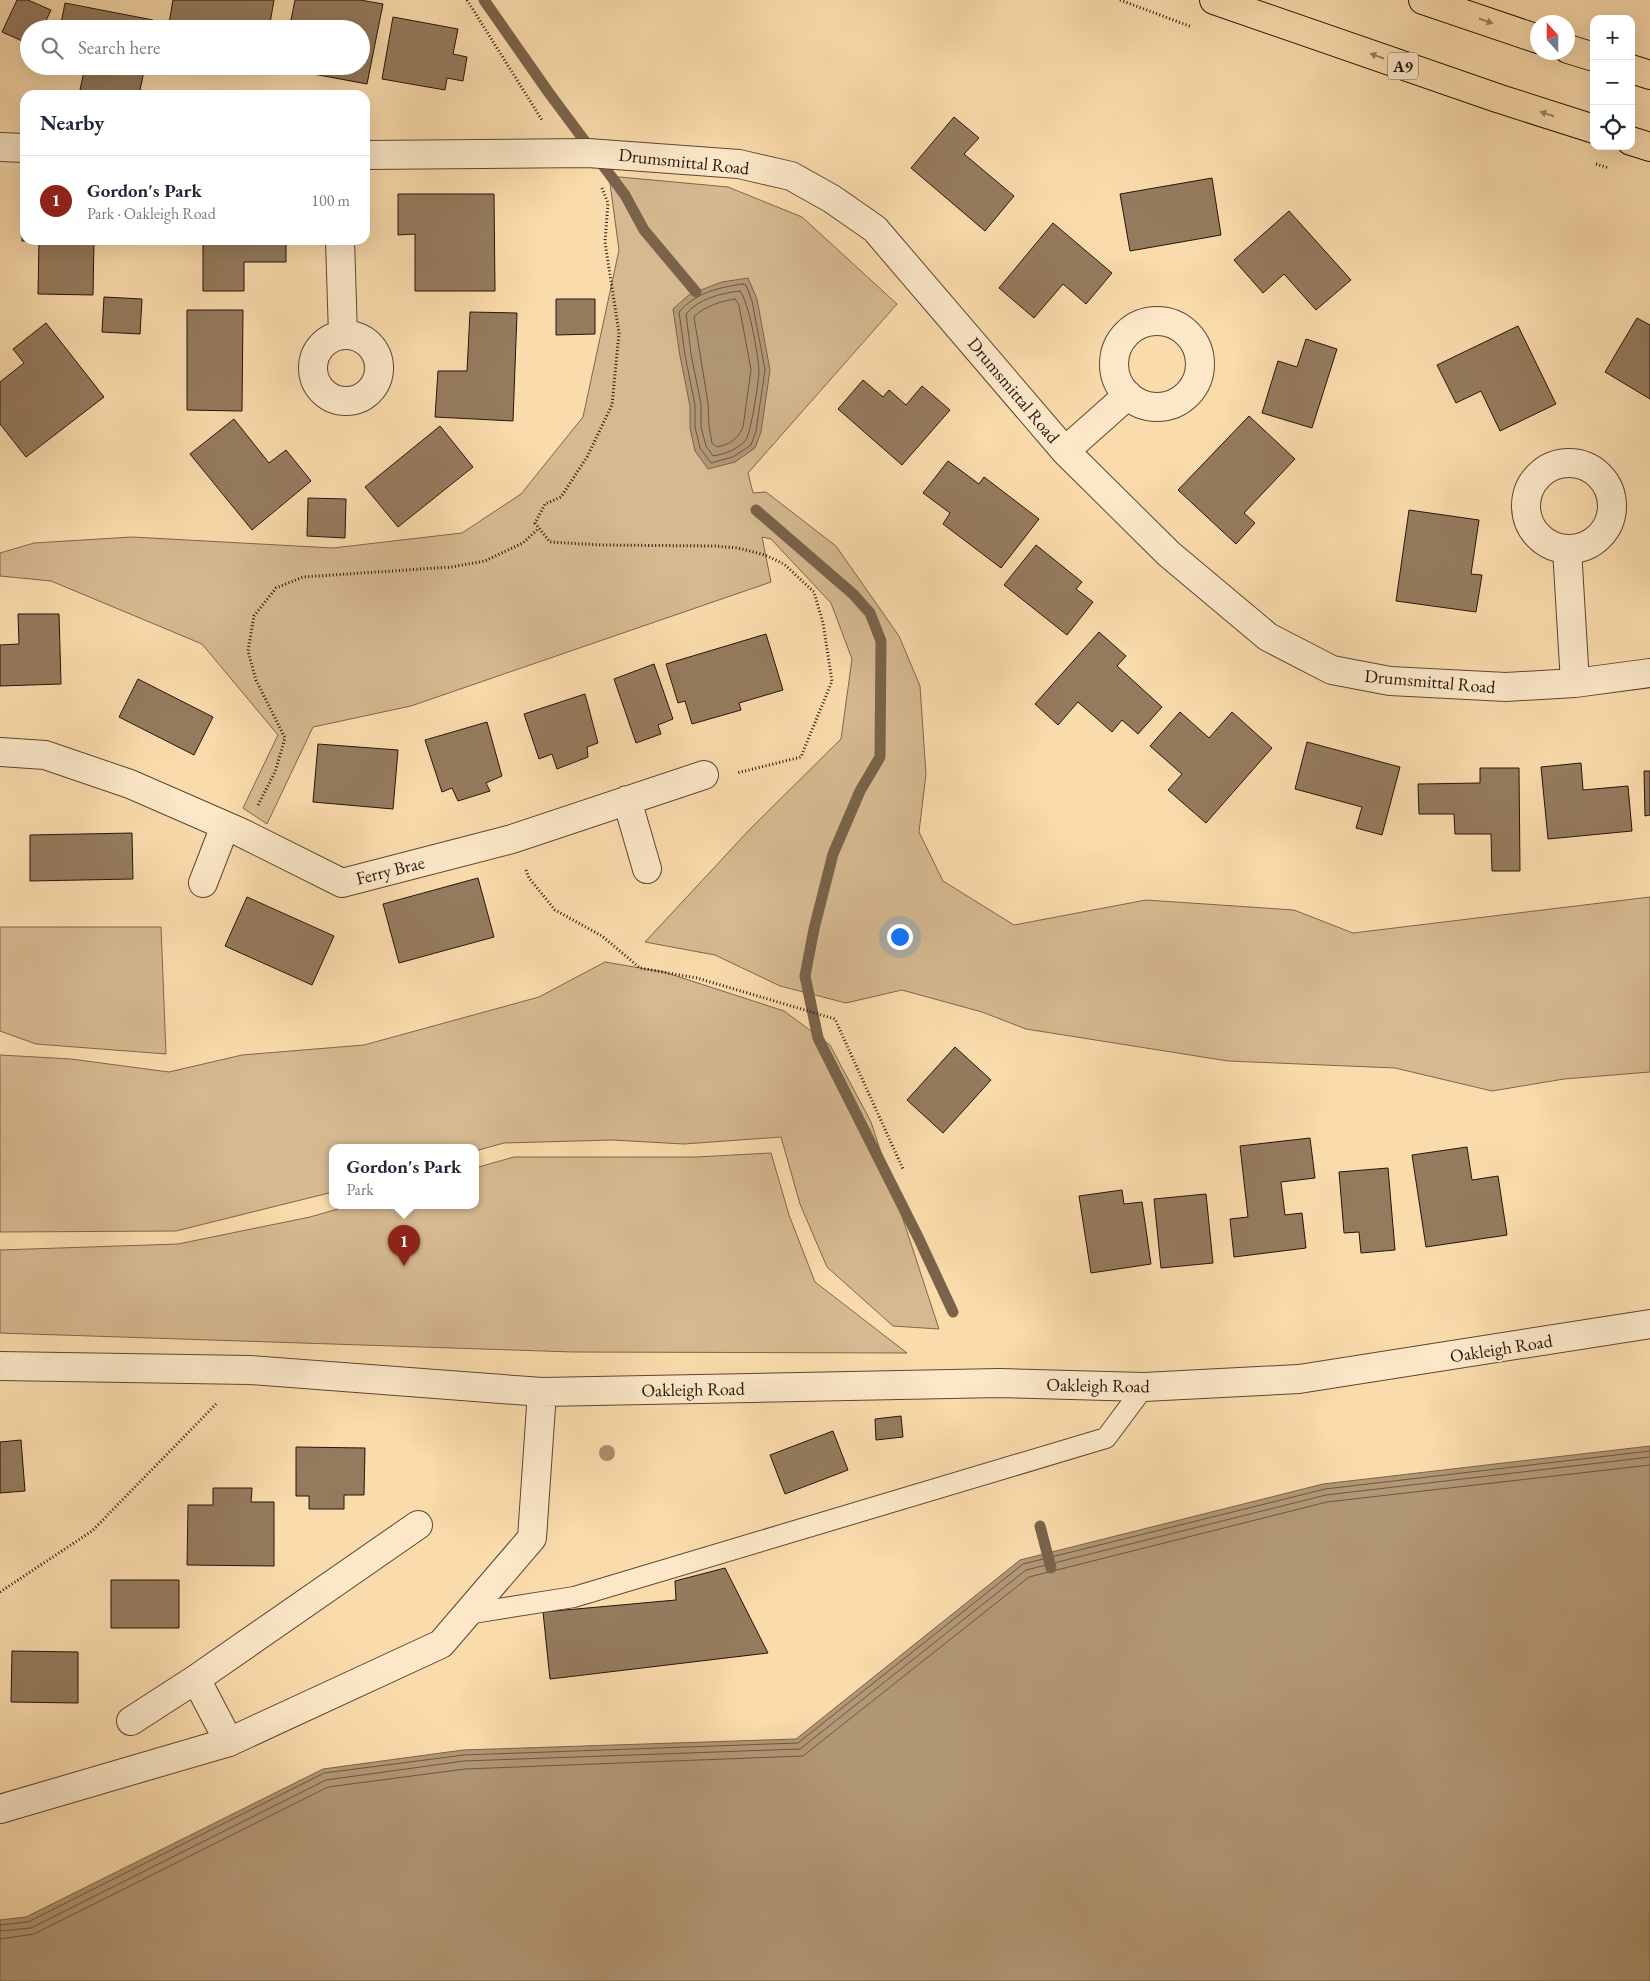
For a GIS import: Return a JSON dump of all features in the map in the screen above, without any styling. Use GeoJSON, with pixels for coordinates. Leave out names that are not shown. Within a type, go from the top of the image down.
{"type":"FeatureCollection","features":[{"type":"Feature","properties":{"kind":"highway","name":"A9"},"geometry":{"type":"LineString","coordinates":[[1214,0],[1500,99],[1590,128]]}},
{"type":"Feature","properties":{"kind":"highway"},"geometry":{"type":"LineString","coordinates":[[1423,0],[1530,36]]}},
{"type":"Feature","properties":{"kind":"highway"},"geometry":{"type":"LineString","coordinates":[[1575,51],[1590,56]]}},
{"type":"Feature","properties":{"kind":"highway"},"geometry":{"type":"LineString","coordinates":[[1635,70],[1650,75]]}},
{"type":"Feature","properties":{"kind":"highway"},"geometry":{"type":"LineString","coordinates":[[1635,142],[1650,147]]}},
{"type":"Feature","properties":{"kind":"street"},"geometry":{"type":"LineString","coordinates":[[0,147],[20,148]]}},
{"type":"Feature","properties":{"kind":"street","name":"Drumsmittal Road"},"geometry":{"type":"LineString","coordinates":[[370,155],[575,152],[739,164],[791,176],[832,199],[875,229],[1065,451],[1169,554],[1268,637],[1332,670],[1390,681],[1506,687],[1575,683],[1650,673]]}},
{"type":"Feature","properties":{"kind":"street"},"geometry":{"type":"LineString","coordinates":[[340,245],[343,335]]}},
{"type":"Feature","properties":{"kind":"street","name":"Drumsmittal Road"},"geometry":{"type":"LineString","coordinates":[[1065,451],[1128,395]]}},
{"type":"Feature","properties":{"kind":"street"},"geometry":{"type":"LineString","coordinates":[[1567,549],[1575,683]]}},
{"type":"Feature","properties":{"kind":"street","name":"Ferry Brae"},"geometry":{"type":"LineString","coordinates":[[0,752],[45,754],[130,784],[232,829],[342,882],[512,839],[704,775]]}},
{"type":"Feature","properties":{"kind":"street"},"geometry":{"type":"LineString","coordinates":[[627,800],[647,869]]}},
{"type":"Feature","properties":{"kind":"street"},"geometry":{"type":"LineString","coordinates":[[203,883],[232,829]]}},
{"type":"Feature","properties":{"kind":"street","name":"Oakleigh Road"},"geometry":{"type":"LineString","coordinates":[[0,1366],[250,1370],[542,1392],[1000,1383],[1144,1387],[1299,1379],[1650,1324]]}},
{"type":"Feature","properties":{"kind":"street"},"geometry":{"type":"LineString","coordinates":[[0,1809],[229,1742],[441,1644],[532,1538],[542,1392]]}},
{"type":"Feature","properties":{"kind":"street"},"geometry":{"type":"LineString","coordinates":[[130,1721],[196,1679],[418,1525]]}},
{"type":"Feature","properties":{"kind":"street"},"geometry":{"type":"LineString","coordinates":[[196,1679],[229,1742]]}},
{"type":"Feature","properties":{"kind":"lane"},"geometry":{"type":"LineString","coordinates":[[467,1614],[581,1595],[1106,1438],[1144,1387]]}},
{"type":"Feature","properties":{"kind":"path"},"geometry":{"type":"LineString","coordinates":[[467,0],[575,152],[608,203],[604,242],[616,324]]}},
{"type":"Feature","properties":{"kind":"path"},"geometry":{"type":"LineString","coordinates":[[616,324],[613,298],[615,319],[616,324],[619,332],[612,405],[587,457],[562,498],[545,504],[535,523],[550,542],[602,545],[715,546],[738,548],[765,555],[784,564],[814,592],[823,624],[832,681],[801,756],[710,779],[704,775]]}},
{"type":"Feature","properties":{"kind":"path"},"geometry":{"type":"LineString","coordinates":[[232,829],[254,810],[275,772],[285,738],[256,680],[248,650],[254,616],[276,588],[303,577],[451,567],[485,561],[523,543],[539,528]]}},
{"type":"Feature","properties":{"kind":"path"},"geometry":{"type":"LineString","coordinates":[[512,839],[529,878],[555,910],[602,936],[640,968],[697,978],[835,1019],[903,1169]]}},
{"type":"Feature","properties":{"kind":"path"},"geometry":{"type":"LineString","coordinates":[[0,1592],[92,1532],[250,1370]]}},
{"type":"Feature","properties":{"kind":"shaded area"},"geometry":{"type":"Polygon","coordinates":[[[609,176],[728,187],[802,217],[897,304],[748,473],[753,493],[766,492],[836,546],[899,636],[920,686],[926,774],[919,832],[943,881],[1014,925],[1146,900],[1294,910],[1353,933],[1650,897],[1650,1072],[1564,1079],[1492,1091],[1395,1068],[1228,1061],[1026,1029],[982,1012],[902,990],[846,1003],[780,986],[715,955],[645,942],[751,828],[841,739],[852,659],[831,603],[771,539],[762,537],[771,582],[411,706],[313,727],[267,824],[243,808],[278,735],[202,644],[51,581],[0,576],[0,553],[34,543],[132,537],[333,548],[462,533],[521,494],[583,417],[619,250],[609,176]]]}},
{"type":"Feature","properties":{"kind":"shaded area"},"geometry":{"type":"Polygon","coordinates":[[[0,927],[161,927],[166,1054],[36,1044],[0,1031],[0,927]]]}},
{"type":"Feature","properties":{"kind":"shaded area"},"geometry":{"type":"Polygon","coordinates":[[[605,962],[664,972],[784,1011],[830,1045],[871,1122],[939,1329],[893,1326],[827,1267],[800,1204],[781,1137],[684,1144],[612,1140],[504,1143],[479,1150],[479,1144],[329,1144],[329,1193],[176,1231],[0,1232],[0,1055],[71,1059],[169,1072],[242,1055],[364,1045],[539,997],[605,962]]]}},
{"type":"Feature","properties":{"kind":"shaded area"},"geometry":{"type":"Polygon","coordinates":[[[771,1153],[789,1215],[815,1282],[907,1353],[573,1352],[0,1333],[0,1250],[178,1244],[310,1217],[338,1209],[479,1209],[479,1167],[514,1157],[696,1157],[771,1153]]]}},
{"type":"Feature","properties":{"kind":"water"},"geometry":{"type":"Polygon","coordinates":[[[748,278],[757,299],[770,370],[761,432],[755,448],[735,462],[708,469],[695,451],[690,428],[690,406],[673,309],[690,294],[722,282],[748,278]]]}},
{"type":"Feature","properties":{"kind":"water"},"geometry":{"type":"Polygon","coordinates":[[[1650,1446],[1650,1981],[0,1981],[0,1920],[26,1917],[323,1769],[463,1750],[796,1739],[1020,1560],[1323,1484],[1650,1446]]]}},
{"type":"Feature","properties":{"kind":"building"},"geometry":{"type":"Polygon","coordinates":[[[17,0],[28,0],[51,10],[46,20],[20,20],[20,40],[2,32],[17,0]]]}},
{"type":"Feature","properties":{"kind":"building"},"geometry":{"type":"Polygon","coordinates":[[[173,0],[274,0],[271,20],[170,20],[173,0]]]}},
{"type":"Feature","properties":{"kind":"building"},"geometry":{"type":"Polygon","coordinates":[[[295,0],[360,0],[383,4],[370,69],[370,20],[291,20],[295,0]]]}},
{"type":"Feature","properties":{"kind":"building"},"geometry":{"type":"Polygon","coordinates":[[[65,3],[153,20],[62,20],[65,3]]]}},
{"type":"Feature","properties":{"kind":"building"},"geometry":{"type":"Polygon","coordinates":[[[393,17],[458,29],[453,54],[467,57],[463,81],[447,78],[445,90],[382,79],[393,17]]]}},
{"type":"Feature","properties":{"kind":"building"},"geometry":{"type":"Polygon","coordinates":[[[83,75],[143,75],[140,90],[80,90],[83,75]]]}},
{"type":"Feature","properties":{"kind":"building"},"geometry":{"type":"Polygon","coordinates":[[[319,75],[369,75],[367,84],[319,75]]]}},
{"type":"Feature","properties":{"kind":"building"},"geometry":{"type":"Polygon","coordinates":[[[954,117],[979,138],[964,154],[1014,196],[985,231],[911,168],[954,117]]]}},
{"type":"Feature","properties":{"kind":"building"},"geometry":{"type":"Polygon","coordinates":[[[1212,178],[1221,235],[1130,251],[1120,194],[1212,178]]]}},
{"type":"Feature","properties":{"kind":"building"},"geometry":{"type":"Polygon","coordinates":[[[398,194],[494,194],[495,291],[415,291],[415,234],[398,235],[398,194]]]}},
{"type":"Feature","properties":{"kind":"building"},"geometry":{"type":"Polygon","coordinates":[[[1289,211],[1351,280],[1316,310],[1284,274],[1263,293],[1234,260],[1289,211]]]}},
{"type":"Feature","properties":{"kind":"building"},"geometry":{"type":"Polygon","coordinates":[[[1053,223],[1112,273],[1086,304],[1063,284],[1034,318],[999,288],[1053,223]]]}},
{"type":"Feature","properties":{"kind":"building"},"geometry":{"type":"Polygon","coordinates":[[[39,245],[94,245],[93,295],[38,294],[39,245]]]}},
{"type":"Feature","properties":{"kind":"building"},"geometry":{"type":"Polygon","coordinates":[[[203,245],[286,245],[286,262],[244,262],[244,291],[203,291],[203,245]]]}},
{"type":"Feature","properties":{"kind":"building"},"geometry":{"type":"Polygon","coordinates":[[[104,297],[142,299],[140,334],[102,332],[104,297]]]}},
{"type":"Feature","properties":{"kind":"building"},"geometry":{"type":"Polygon","coordinates":[[[556,299],[595,299],[595,334],[556,335],[556,299]]]}},
{"type":"Feature","properties":{"kind":"building"},"geometry":{"type":"Polygon","coordinates":[[[187,310],[243,310],[242,411],[187,410],[187,310]]]}},
{"type":"Feature","properties":{"kind":"building"},"geometry":{"type":"Polygon","coordinates":[[[470,312],[517,313],[513,421],[435,417],[438,371],[467,371],[470,312]]]}},
{"type":"Feature","properties":{"kind":"building"},"geometry":{"type":"Polygon","coordinates":[[[1637,318],[1650,325],[1650,399],[1605,372],[1637,318]]]}},
{"type":"Feature","properties":{"kind":"building"},"geometry":{"type":"Polygon","coordinates":[[[46,323],[104,397],[26,457],[0,424],[0,382],[24,363],[13,349],[46,323]]]}},
{"type":"Feature","properties":{"kind":"building"},"geometry":{"type":"Polygon","coordinates":[[[1518,326],[1556,404],[1500,431],[1481,391],[1456,403],[1437,365],[1518,326]]]}},
{"type":"Feature","properties":{"kind":"building"},"geometry":{"type":"Polygon","coordinates":[[[1306,339],[1337,349],[1312,428],[1262,413],[1278,361],[1297,367],[1306,339]]]}},
{"type":"Feature","properties":{"kind":"building"},"geometry":{"type":"Polygon","coordinates":[[[863,380],[883,397],[889,390],[906,405],[922,386],[950,410],[902,465],[838,409],[863,380]]]}},
{"type":"Feature","properties":{"kind":"building"},"geometry":{"type":"Polygon","coordinates":[[[1249,416],[1295,459],[1244,513],[1255,523],[1236,544],[1178,490],[1249,416]]]}},
{"type":"Feature","properties":{"kind":"building"},"geometry":{"type":"Polygon","coordinates":[[[234,419],[269,463],[286,450],[311,481],[252,530],[190,454],[234,419]]]}},
{"type":"Feature","properties":{"kind":"building"},"geometry":{"type":"Polygon","coordinates":[[[440,426],[473,467],[398,527],[365,487],[440,426]]]}},
{"type":"Feature","properties":{"kind":"building"},"geometry":{"type":"Polygon","coordinates":[[[948,461],[979,484],[984,477],[1039,519],[1001,568],[943,524],[950,513],[923,493],[948,461]]]}},
{"type":"Feature","properties":{"kind":"building"},"geometry":{"type":"Polygon","coordinates":[[[308,498],[346,499],[345,538],[307,536],[308,498]]]}},
{"type":"Feature","properties":{"kind":"building"},"geometry":{"type":"Polygon","coordinates":[[[1409,510],[1479,520],[1471,574],[1482,575],[1476,612],[1396,601],[1409,510]]]}},
{"type":"Feature","properties":{"kind":"building"},"geometry":{"type":"Polygon","coordinates":[[[1036,545],[1082,582],[1076,589],[1093,602],[1067,635],[1004,585],[1036,545]]]}},
{"type":"Feature","properties":{"kind":"building"},"geometry":{"type":"Polygon","coordinates":[[[18,614],[59,614],[61,684],[0,686],[0,645],[19,644],[18,614]]]}},
{"type":"Feature","properties":{"kind":"building"},"geometry":{"type":"Polygon","coordinates":[[[1099,632],[1126,656],[1117,666],[1162,707],[1138,734],[1122,720],[1112,732],[1078,702],[1058,725],[1035,704],[1099,632]]]}},
{"type":"Feature","properties":{"kind":"building"},"geometry":{"type":"Polygon","coordinates":[[[766,634],[783,690],[739,703],[741,710],[692,724],[685,701],[678,703],[666,664],[766,634]]]}},
{"type":"Feature","properties":{"kind":"building"},"geometry":{"type":"Polygon","coordinates":[[[654,664],[673,719],[658,725],[661,734],[636,743],[614,679],[654,664]]]}},
{"type":"Feature","properties":{"kind":"building"},"geometry":{"type":"Polygon","coordinates":[[[138,679],[213,717],[194,755],[119,717],[138,679]]]}},
{"type":"Feature","properties":{"kind":"building"},"geometry":{"type":"Polygon","coordinates":[[[585,694],[598,743],[587,747],[588,757],[557,769],[552,754],[539,759],[524,714],[585,694]]]}},
{"type":"Feature","properties":{"kind":"building"},"geometry":{"type":"Polygon","coordinates":[[[1180,712],[1209,738],[1232,712],[1272,748],[1206,823],[1168,790],[1182,774],[1150,746],[1180,712]]]}},
{"type":"Feature","properties":{"kind":"building"},"geometry":{"type":"Polygon","coordinates":[[[487,722],[502,776],[486,783],[490,791],[458,801],[452,788],[442,792],[425,740],[487,722]]]}},
{"type":"Feature","properties":{"kind":"building"},"geometry":{"type":"Polygon","coordinates":[[[1307,742],[1400,767],[1382,835],[1356,828],[1362,807],[1295,789],[1307,742]]]}},
{"type":"Feature","properties":{"kind":"building"},"geometry":{"type":"Polygon","coordinates":[[[318,744],[398,750],[393,809],[313,802],[318,744]]]}},
{"type":"Feature","properties":{"kind":"building"},"geometry":{"type":"Polygon","coordinates":[[[1581,763],[1583,790],[1628,786],[1632,831],[1548,839],[1541,767],[1581,763]]]}},
{"type":"Feature","properties":{"kind":"building"},"geometry":{"type":"Polygon","coordinates":[[[1480,768],[1519,768],[1520,871],[1492,871],[1491,834],[1455,834],[1454,814],[1419,814],[1418,784],[1480,783],[1480,768]]]}},
{"type":"Feature","properties":{"kind":"building"},"geometry":{"type":"Polygon","coordinates":[[[1644,771],[1650,771],[1650,815],[1645,816],[1644,771]]]}},
{"type":"Feature","properties":{"kind":"building"},"geometry":{"type":"Polygon","coordinates":[[[132,833],[133,879],[30,881],[30,835],[132,833]]]}},
{"type":"Feature","properties":{"kind":"building"},"geometry":{"type":"Polygon","coordinates":[[[478,878],[494,937],[399,963],[383,904],[478,878]]]}},
{"type":"Feature","properties":{"kind":"building"},"geometry":{"type":"Polygon","coordinates":[[[247,897],[334,936],[312,985],[225,946],[247,897]]]}},
{"type":"Feature","properties":{"kind":"building"},"geometry":{"type":"Polygon","coordinates":[[[955,1047],[991,1080],[943,1133],[907,1100],[955,1047]]]}},
{"type":"Feature","properties":{"kind":"building"},"geometry":{"type":"Polygon","coordinates":[[[1310,1138],[1315,1178],[1281,1182],[1285,1215],[1302,1213],[1306,1248],[1234,1257],[1230,1219],[1248,1217],[1240,1146],[1310,1138]]]}},
{"type":"Feature","properties":{"kind":"building"},"geometry":{"type":"Polygon","coordinates":[[[1467,1147],[1472,1180],[1498,1176],[1507,1235],[1426,1247],[1412,1155],[1467,1147]]]}},
{"type":"Feature","properties":{"kind":"building"},"geometry":{"type":"Polygon","coordinates":[[[1388,1168],[1395,1250],[1361,1253],[1359,1232],[1344,1233],[1339,1172],[1388,1168]]]}},
{"type":"Feature","properties":{"kind":"building"},"geometry":{"type":"Polygon","coordinates":[[[1122,1190],[1124,1204],[1142,1202],[1151,1264],[1091,1273],[1079,1196],[1122,1190]]]}},
{"type":"Feature","properties":{"kind":"building"},"geometry":{"type":"Polygon","coordinates":[[[1206,1194],[1213,1263],[1161,1268],[1154,1199],[1206,1194]]]}},
{"type":"Feature","properties":{"kind":"building"},"geometry":{"type":"Polygon","coordinates":[[[901,1416],[903,1437],[876,1440],[875,1419],[901,1416]]]}},
{"type":"Feature","properties":{"kind":"building"},"geometry":{"type":"Polygon","coordinates":[[[833,1431],[848,1470],[785,1494],[770,1455],[833,1431]]]}},
{"type":"Feature","properties":{"kind":"building"},"geometry":{"type":"Polygon","coordinates":[[[21,1440],[25,1491],[0,1493],[0,1442],[21,1440]]]}},
{"type":"Feature","properties":{"kind":"building"},"geometry":{"type":"Polygon","coordinates":[[[296,1447],[365,1448],[364,1495],[344,1495],[344,1509],[309,1509],[309,1496],[296,1496],[296,1447]]]}},
{"type":"Feature","properties":{"kind":"building"},"geometry":{"type":"Polygon","coordinates":[[[213,1488],[252,1488],[251,1502],[274,1502],[274,1566],[187,1565],[188,1505],[213,1505],[213,1488]]]}},
{"type":"Feature","properties":{"kind":"building"},"geometry":{"type":"Polygon","coordinates":[[[725,1568],[768,1653],[550,1679],[543,1612],[676,1600],[675,1581],[725,1568]]]}},
{"type":"Feature","properties":{"kind":"building"},"geometry":{"type":"Polygon","coordinates":[[[111,1580],[179,1580],[179,1628],[111,1628],[111,1580]]]}},
{"type":"Feature","properties":{"kind":"building"},"geometry":{"type":"Polygon","coordinates":[[[12,1651],[78,1652],[78,1703],[11,1702],[12,1651]]]}},
{"type":"Feature","properties":{"kind":"waterway"},"geometry":{"type":"LineString","coordinates":[[484,0],[549,93],[625,195],[644,230],[696,292]]}},
{"type":"Feature","properties":{"kind":"waterway"},"geometry":{"type":"LineString","coordinates":[[756,510],[853,594],[870,613],[881,641],[880,757],[860,791],[833,854],[814,929],[805,976],[818,1038],[919,1239],[953,1312]]}},
{"type":"Feature","properties":{"kind":"waterway"},"geometry":{"type":"LineString","coordinates":[[1040,1526],[1051,1568]]}},
{"type":"Feature","properties":{"kind":"place","name":"Gordon's Park"},"geometry":{"type":"Point","coordinates":[404,1266]}}]}
